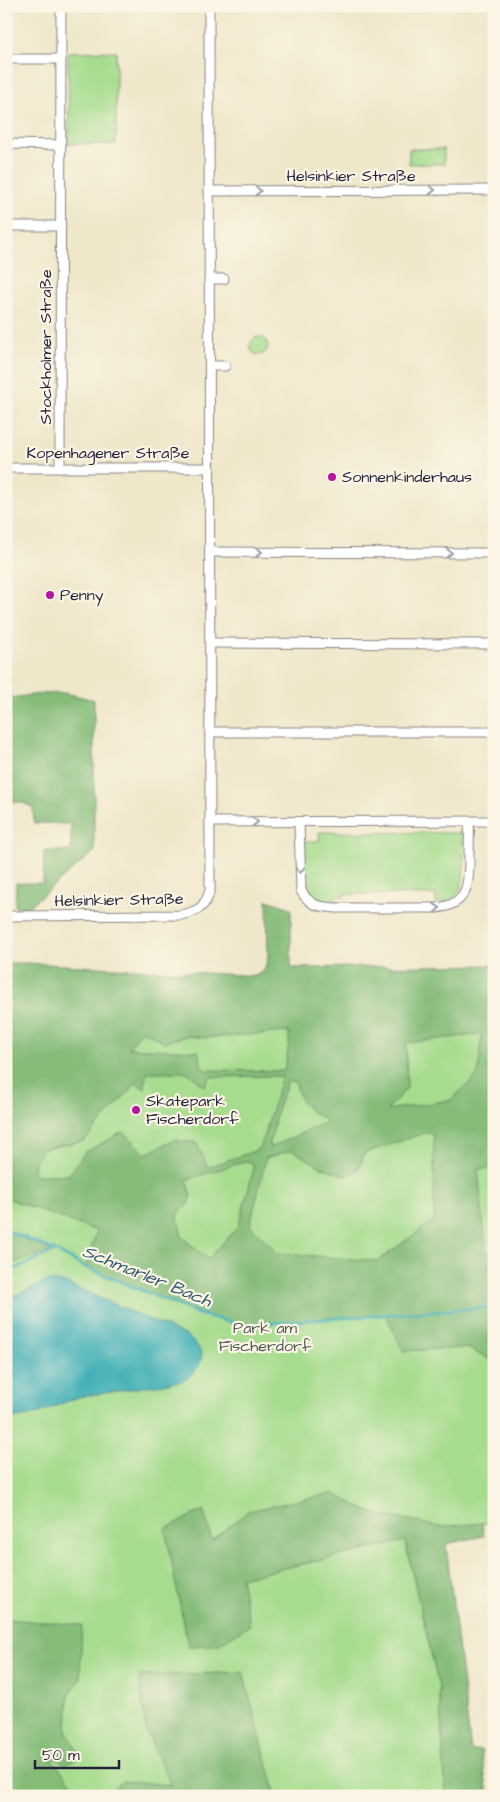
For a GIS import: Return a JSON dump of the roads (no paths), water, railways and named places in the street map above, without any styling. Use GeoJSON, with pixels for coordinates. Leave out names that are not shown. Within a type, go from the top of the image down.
{"type":"FeatureCollection","features":[{"type":"Feature","properties":{"kind":"street","name":"Stockholmer Straße"},"geometry":{"type":"LineString","coordinates":[[60,468],[61,6]]}},
{"type":"Feature","properties":{"kind":"street","name":"Helsinkier Straße"},"geometry":{"type":"LineString","coordinates":[[6,916],[181,915],[195,912],[206,902],[210,890],[209,6]]}},
{"type":"Feature","properties":{"kind":"street"},"geometry":{"type":"LineString","coordinates":[[6,59],[61,59]]}},
{"type":"Feature","properties":{"kind":"street"},"geometry":{"type":"LineString","coordinates":[[6,144],[61,145]]}},
{"type":"Feature","properties":{"kind":"street","name":"Helsinkier Straße"},"geometry":{"type":"LineString","coordinates":[[209,191],[494,190]]}},
{"type":"Feature","properties":{"kind":"street"},"geometry":{"type":"LineString","coordinates":[[6,226],[61,226]]}},
{"type":"Feature","properties":{"kind":"street"},"geometry":{"type":"LineString","coordinates":[[209,279],[224,279]]}},
{"type":"Feature","properties":{"kind":"street"},"geometry":{"type":"LineString","coordinates":[[210,366],[225,366]]}},
{"type":"Feature","properties":{"kind":"street","name":"Kopenhagener Straße"},"geometry":{"type":"LineString","coordinates":[[6,468],[210,468]]}},
{"type":"Feature","properties":{"kind":"street"},"geometry":{"type":"LineString","coordinates":[[210,552],[494,553]]}},
{"type":"Feature","properties":{"kind":"street"},"geometry":{"type":"LineString","coordinates":[[210,643],[494,644]]}},
{"type":"Feature","properties":{"kind":"street"},"geometry":{"type":"LineString","coordinates":[[210,732],[494,732]]}},
{"type":"Feature","properties":{"kind":"street"},"geometry":{"type":"LineString","coordinates":[[210,822],[494,821]]}},
{"type":"Feature","properties":{"kind":"street"},"geometry":{"type":"LineString","coordinates":[[299,822],[301,890],[312,904],[338,908],[436,908],[451,906],[460,900],[466,889],[469,876],[469,822]]}},
{"type":"Feature","properties":{"kind":"water"},"geometry":{"type":"Polygon","coordinates":[[[48,1281],[63,1282],[185,1335],[201,1352],[201,1361],[195,1371],[183,1381],[78,1397],[34,1415],[6,1420],[6,1299],[48,1281]]]}},
{"type":"Feature","properties":{"kind":"waterway","name":"Schmarler Bach"},"geometry":{"type":"LineString","coordinates":[[6,1230],[56,1251],[85,1267],[199,1314],[241,1325],[494,1307]]}},
{"type":"Feature","properties":{"kind":"waterway"},"geometry":{"type":"LineString","coordinates":[[6,1273],[55,1251]]}},
{"type":"Feature","properties":{"kind":"place","name":"Sonnenkinderhaus"},"geometry":{"type":"Point","coordinates":[332,477]}},
{"type":"Feature","properties":{"kind":"place","name":"Penny"},"geometry":{"type":"Point","coordinates":[50,595]}},
{"type":"Feature","properties":{"kind":"place","name":"Skatepark Fischerdorf"},"geometry":{"type":"Point","coordinates":[136,1110]}},
{"type":"Feature","properties":{"kind":"park label","name":"Park am Fischerdorf"},"geometry":{"type":"Point","coordinates":[265,1337]}}]}
